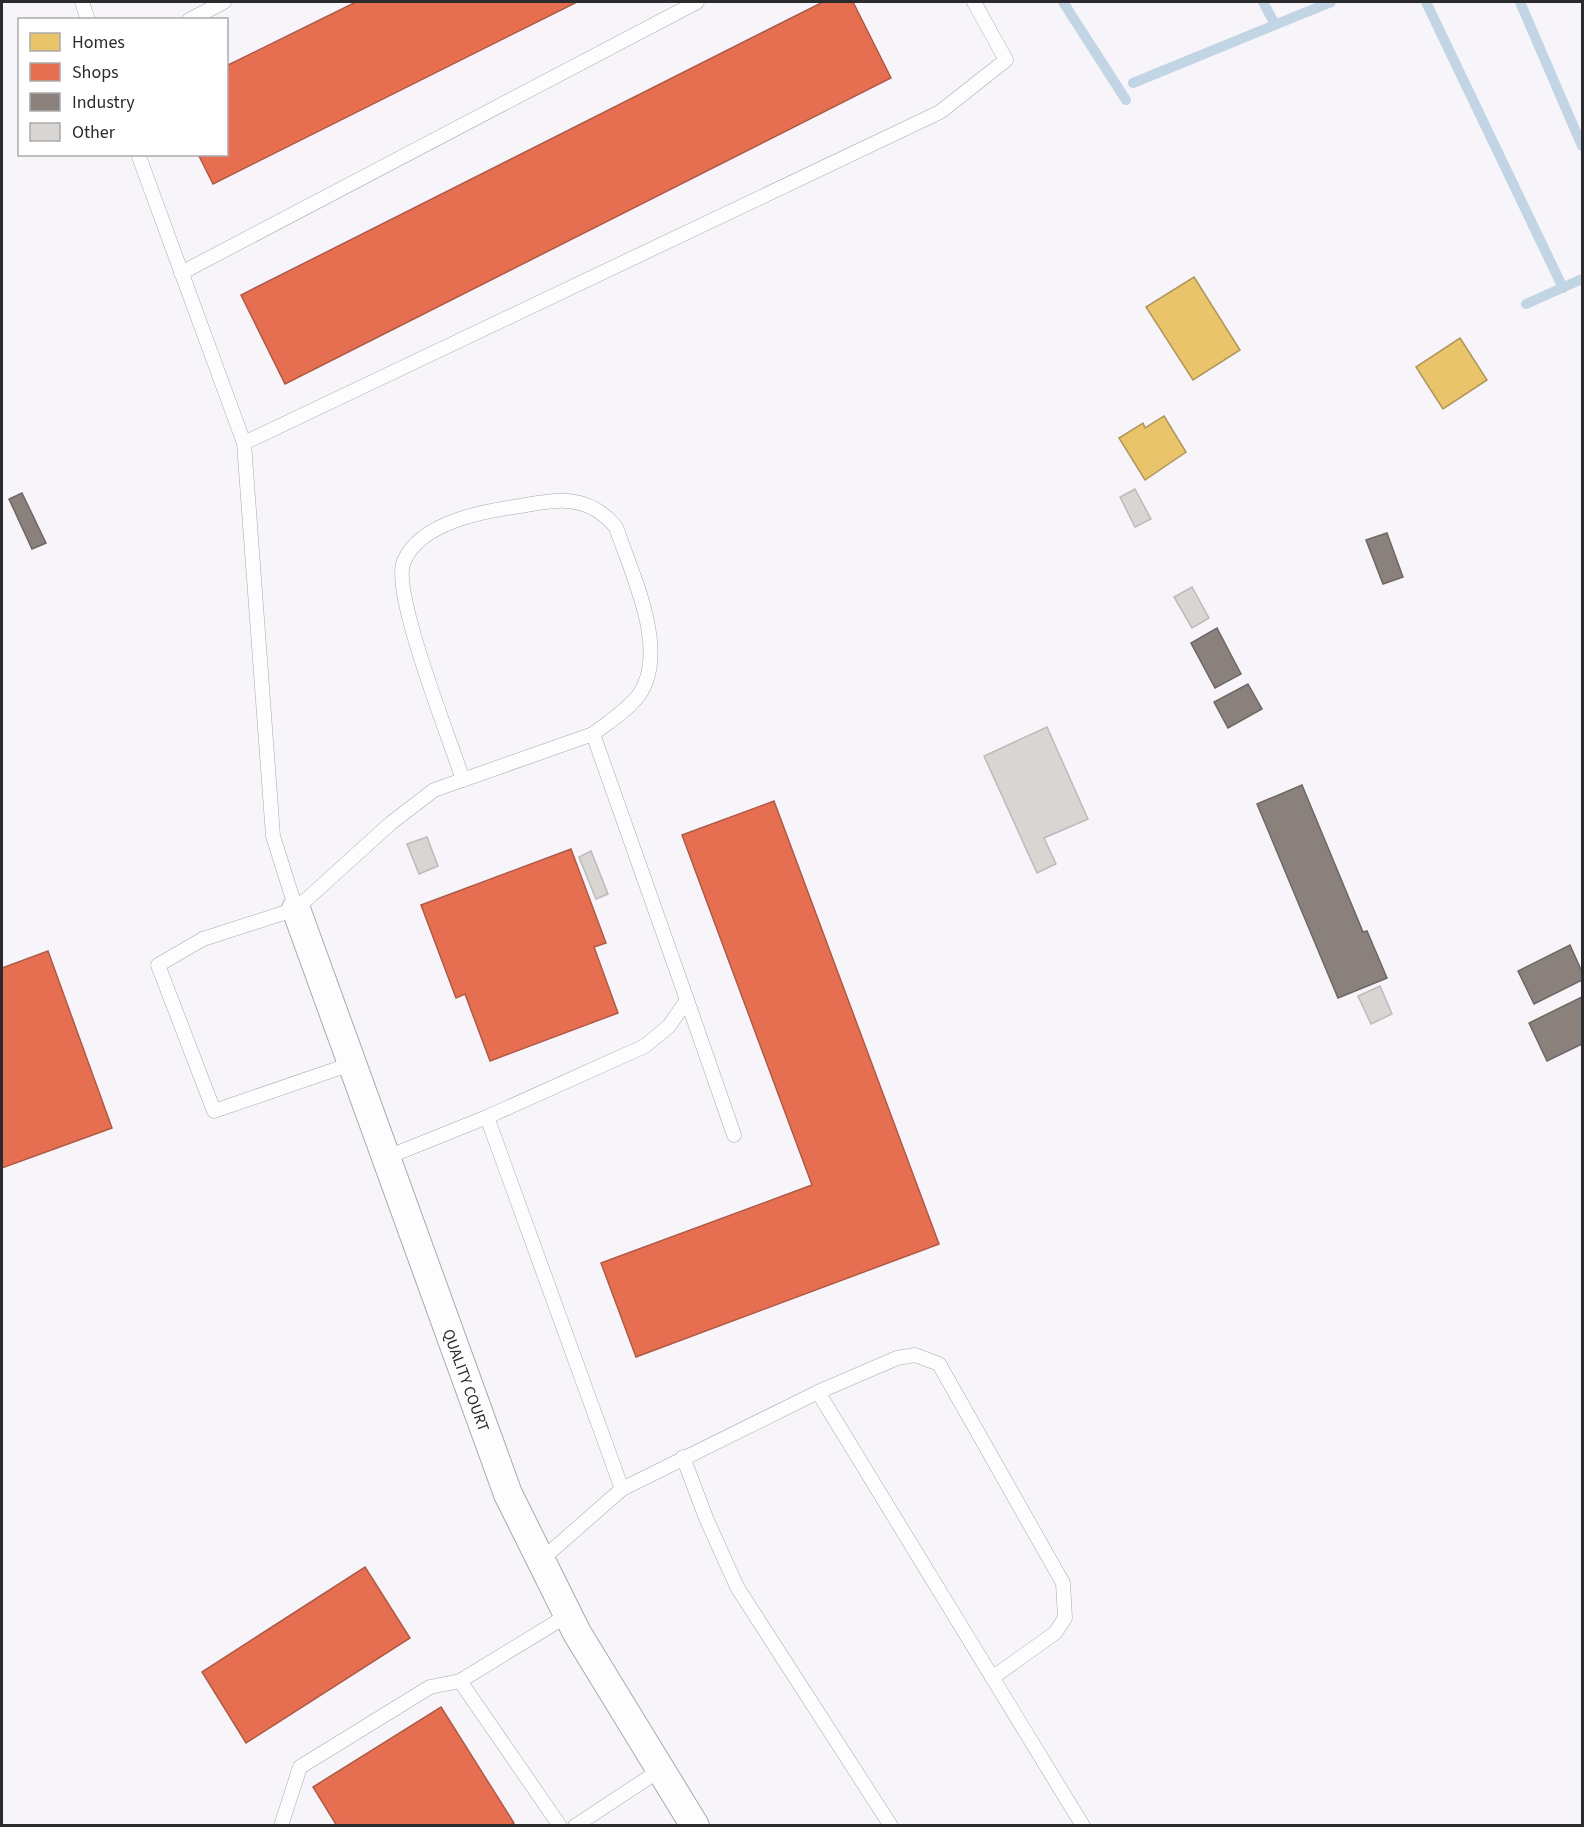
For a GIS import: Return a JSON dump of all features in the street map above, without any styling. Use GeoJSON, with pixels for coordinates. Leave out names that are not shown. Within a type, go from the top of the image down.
{"type":"FeatureCollection","features":[{"type":"Feature","properties":{"kind":"street","name":"QUALITY COURT"},"geometry":{"type":"LineString","coordinates":[[296,909],[504,1484],[568,1615],[695,1826]]}},
{"type":"Feature","properties":{"kind":"lane"},"geometry":{"type":"LineString","coordinates":[[82,2],[87,18]]}},
{"type":"Feature","properties":{"kind":"lane"},"geometry":{"type":"LineString","coordinates":[[193,18],[224,2]]}},
{"type":"Feature","properties":{"kind":"lane"},"geometry":{"type":"LineString","coordinates":[[181,273],[697,2]]}},
{"type":"Feature","properties":{"kind":"lane"},"geometry":{"type":"LineString","coordinates":[[244,444],[940,112],[1006,60],[974,2]]}},
{"type":"Feature","properties":{"kind":"lane"},"geometry":{"type":"LineString","coordinates":[[139,156],[244,444],[273,836],[296,909]]}},
{"type":"Feature","properties":{"kind":"lane"},"geometry":{"type":"LineString","coordinates":[[351,1064],[214,1111],[158,965],[203,939],[296,909],[417,801],[434,790],[463,780],[593,734],[638,697],[645,684],[651,658],[649,627],[616,527],[605,514],[591,506],[568,500],[480,512],[454,520],[420,541],[404,560],[401,580],[407,610],[463,780]]}},
{"type":"Feature","properties":{"kind":"lane"},"geometry":{"type":"LineString","coordinates":[[593,734],[734,1135]]}},
{"type":"Feature","properties":{"kind":"lane"},"geometry":{"type":"LineString","coordinates":[[385,1158],[487,1117],[645,1046],[669,1026],[687,1000]]}},
{"type":"Feature","properties":{"kind":"lane"},"geometry":{"type":"LineString","coordinates":[[487,1117],[622,1489]]}},
{"type":"Feature","properties":{"kind":"lane"},"geometry":{"type":"LineString","coordinates":[[541,1560],[622,1489],[818,1392],[897,1358],[915,1355],[939,1364],[1062,1582],[1065,1618],[1055,1633],[993,1678]]}},
{"type":"Feature","properties":{"kind":"lane"},"geometry":{"type":"LineString","coordinates":[[818,1392],[1083,1826]]}},
{"type":"Feature","properties":{"kind":"lane"},"geometry":{"type":"LineString","coordinates":[[683,1458],[736,1587],[891,1826]]}},
{"type":"Feature","properties":{"kind":"lane"},"geometry":{"type":"LineString","coordinates":[[281,1826],[300,1767],[430,1687],[460,1682],[568,1615]]}},
{"type":"Feature","properties":{"kind":"lane"},"geometry":{"type":"LineString","coordinates":[[460,1682],[560,1826]]}},
{"type":"Feature","properties":{"kind":"lane"},"geometry":{"type":"LineString","coordinates":[[575,1826],[660,1770]]}},
{"type":"Feature","properties":{"kind":"building: Homes"},"geometry":{"type":"Polygon","coordinates":[[[1194,277],[1240,350],[1193,380],[1146,307],[1194,277]]]}},
{"type":"Feature","properties":{"kind":"building: Homes"},"geometry":{"type":"Polygon","coordinates":[[[1460,338],[1487,380],[1443,409],[1416,367],[1460,338]]]}},
{"type":"Feature","properties":{"kind":"building: Homes"},"geometry":{"type":"Polygon","coordinates":[[[1164,416],[1186,452],[1145,480],[1119,438],[1143,423],[1145,428],[1164,416]]]}},
{"type":"Feature","properties":{"kind":"building: Shops"},"geometry":{"type":"Polygon","coordinates":[[[356,2],[577,2],[213,184],[199,156],[228,156],[228,65],[356,2]]]}},
{"type":"Feature","properties":{"kind":"building: Shops"},"geometry":{"type":"Polygon","coordinates":[[[823,2],[853,2],[891,78],[285,384],[241,295],[823,2]]]}},
{"type":"Feature","properties":{"kind":"building: Shops"},"geometry":{"type":"Polygon","coordinates":[[[774,801],[939,1244],[636,1357],[601,1263],[812,1185],[682,835],[774,801]]]}},
{"type":"Feature","properties":{"kind":"building: Shops"},"geometry":{"type":"Polygon","coordinates":[[[571,849],[606,943],[594,947],[618,1013],[490,1061],[465,994],[456,998],[421,905],[571,849]]]}},
{"type":"Feature","properties":{"kind":"building: Shops"},"geometry":{"type":"Polygon","coordinates":[[[48,951],[112,1128],[2,1168],[2,968],[48,951]]]}},
{"type":"Feature","properties":{"kind":"building: Shops"},"geometry":{"type":"Polygon","coordinates":[[[365,1567],[410,1638],[246,1743],[202,1672],[365,1567]]]}},
{"type":"Feature","properties":{"kind":"building: Shops"},"geometry":{"type":"Polygon","coordinates":[[[441,1707],[514,1823],[509,1826],[337,1826],[313,1787],[441,1707]]]}},
{"type":"Feature","properties":{"kind":"building: Industry"},"geometry":{"type":"Polygon","coordinates":[[[22,493],[46,543],[32,549],[9,499],[22,493]]]}},
{"type":"Feature","properties":{"kind":"building: Industry"},"geometry":{"type":"Polygon","coordinates":[[[1387,533],[1403,577],[1383,584],[1366,540],[1387,533]]]}},
{"type":"Feature","properties":{"kind":"building: Industry"},"geometry":{"type":"Polygon","coordinates":[[[1217,628],[1241,674],[1215,688],[1191,643],[1217,628]]]}},
{"type":"Feature","properties":{"kind":"building: Industry"},"geometry":{"type":"Polygon","coordinates":[[[1248,684],[1262,709],[1228,728],[1214,702],[1248,684]]]}},
{"type":"Feature","properties":{"kind":"building: Industry"},"geometry":{"type":"Polygon","coordinates":[[[1302,785],[1363,932],[1367,931],[1387,978],[1338,998],[1257,804],[1302,785]]]}},
{"type":"Feature","properties":{"kind":"building: Industry"},"geometry":{"type":"Polygon","coordinates":[[[1570,945],[1582,972],[1582,980],[1534,1004],[1518,971],[1570,945]]]}},
{"type":"Feature","properties":{"kind":"building: Industry"},"geometry":{"type":"Polygon","coordinates":[[[1582,997],[1582,1044],[1547,1061],[1529,1023],[1582,997]]]}},
{"type":"Feature","properties":{"kind":"building: Other"},"geometry":{"type":"Polygon","coordinates":[[[1135,489],[1151,519],[1135,527],[1120,497],[1135,489]]]}},
{"type":"Feature","properties":{"kind":"building: Other"},"geometry":{"type":"Polygon","coordinates":[[[1192,587],[1209,618],[1192,628],[1174,597],[1192,587]]]}},
{"type":"Feature","properties":{"kind":"building: Other"},"geometry":{"type":"Polygon","coordinates":[[[1047,727],[1088,819],[1044,838],[1056,864],[1037,873],[984,756],[1047,727]]]}},
{"type":"Feature","properties":{"kind":"building: Other"},"geometry":{"type":"Polygon","coordinates":[[[427,837],[438,866],[419,874],[407,844],[427,837]]]}},
{"type":"Feature","properties":{"kind":"building: Other"},"geometry":{"type":"Polygon","coordinates":[[[591,851],[608,894],[596,899],[579,857],[591,851]]]}},
{"type":"Feature","properties":{"kind":"building: Other"},"geometry":{"type":"Polygon","coordinates":[[[1380,986],[1392,1014],[1371,1024],[1358,996],[1380,986]]]}},
{"type":"Feature","properties":{"kind":"waterway"},"geometry":{"type":"LineString","coordinates":[[1063,2],[1126,100]]}},
{"type":"Feature","properties":{"kind":"waterway"},"geometry":{"type":"LineString","coordinates":[[1263,2],[1275,24]]}},
{"type":"Feature","properties":{"kind":"waterway"},"geometry":{"type":"LineString","coordinates":[[1133,83],[1331,2]]}},
{"type":"Feature","properties":{"kind":"waterway"},"geometry":{"type":"LineString","coordinates":[[1426,2],[1563,288]]}},
{"type":"Feature","properties":{"kind":"waterway"},"geometry":{"type":"LineString","coordinates":[[1520,2],[1582,146]]}},
{"type":"Feature","properties":{"kind":"waterway"},"geometry":{"type":"LineString","coordinates":[[1526,304],[1582,279]]}}]}
